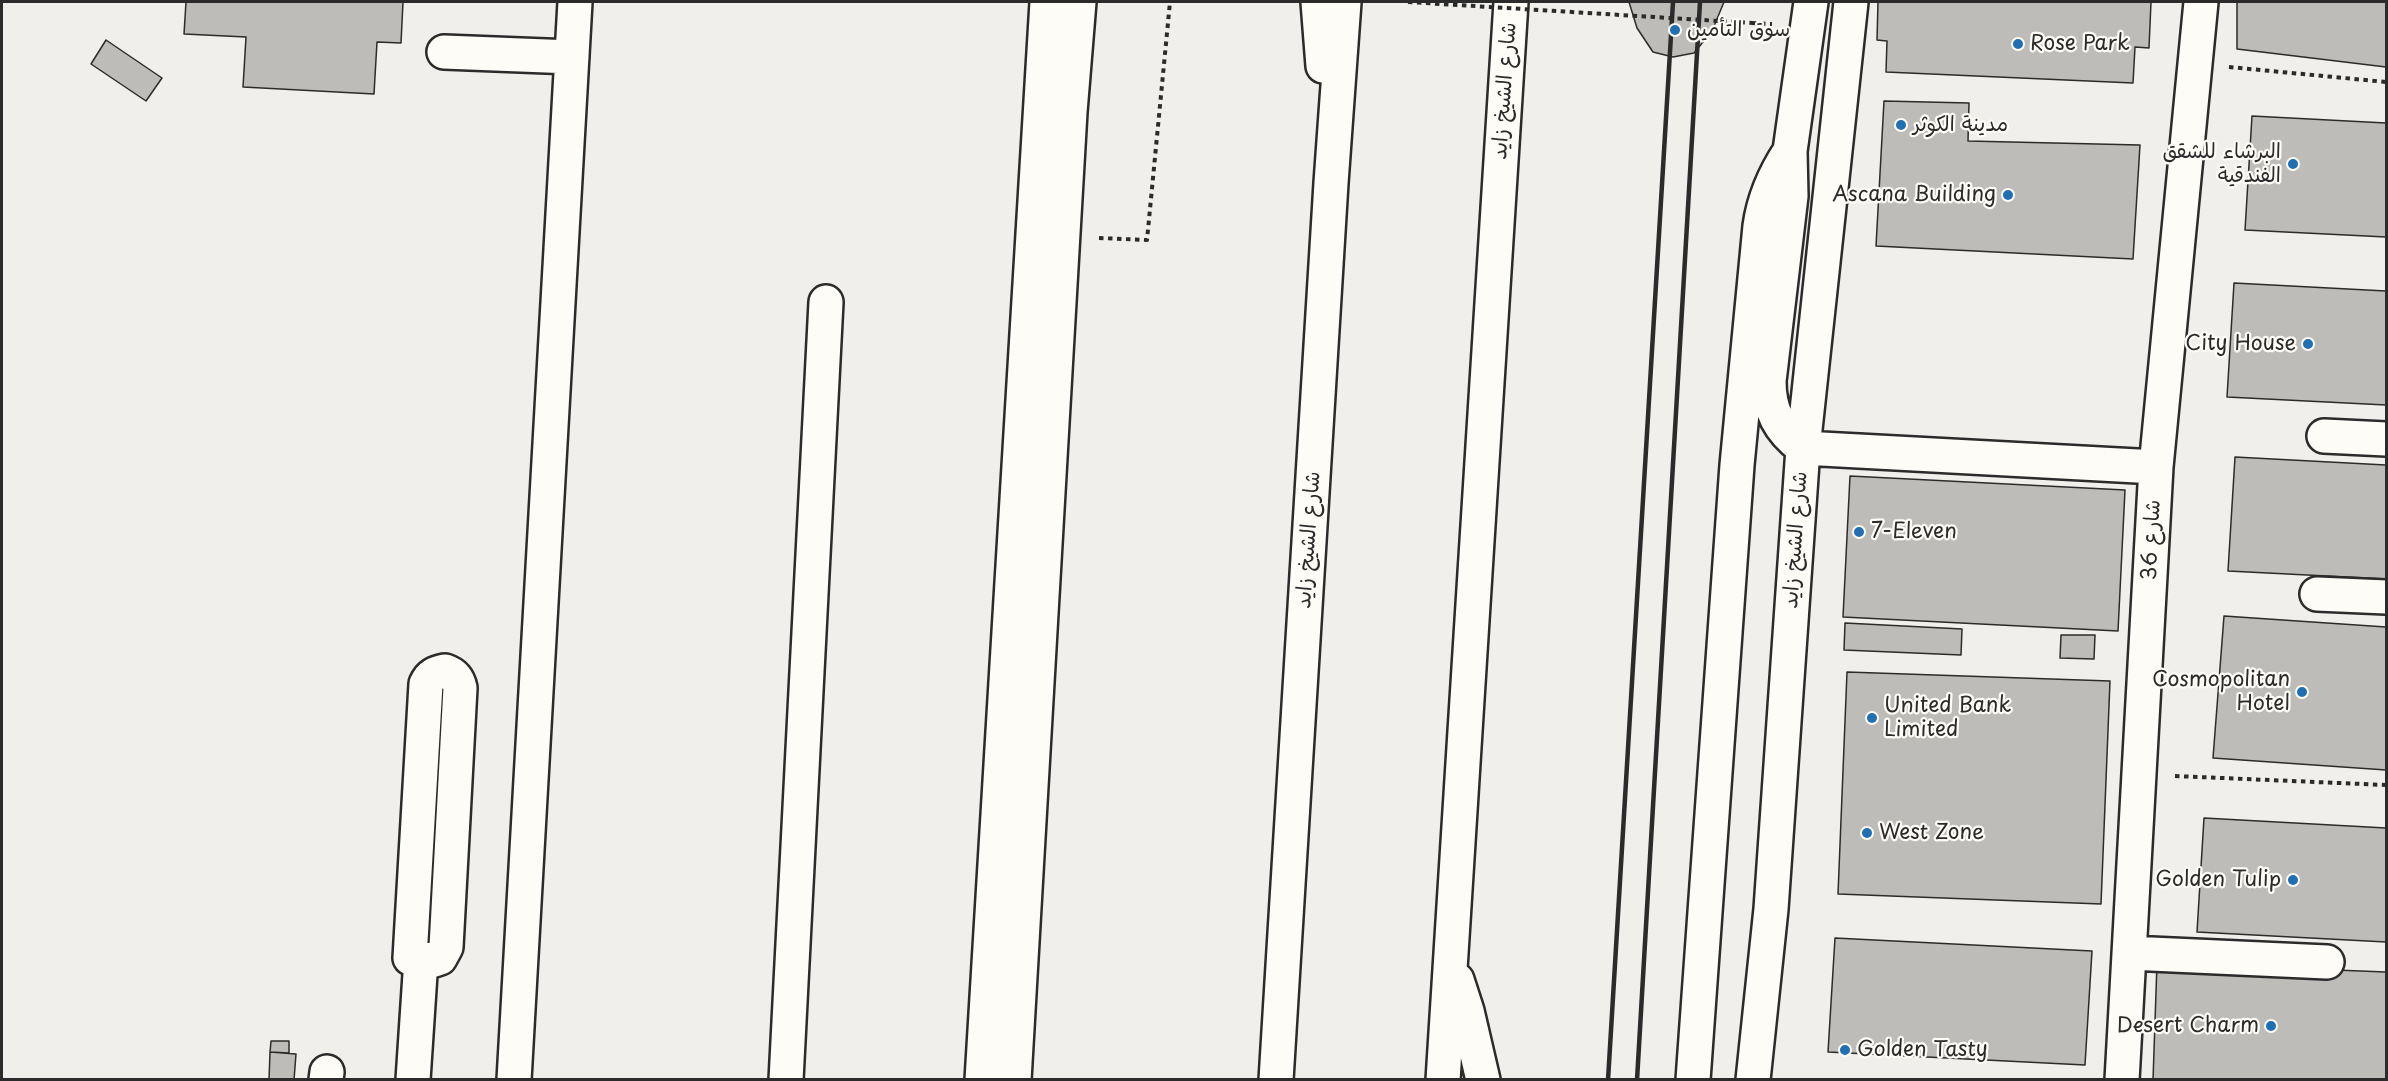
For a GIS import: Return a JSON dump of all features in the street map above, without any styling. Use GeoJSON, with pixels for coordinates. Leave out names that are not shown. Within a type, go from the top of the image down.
{"type":"FeatureCollection","features":[{"type":"Feature","properties":{"kind":"main road"},"geometry":{"type":"LineString","coordinates":[[514,1080],[575,2]]}},
{"type":"Feature","properties":{"kind":"main road"},"geometry":{"type":"LineString","coordinates":[[982,1080],[1047,2]]}},
{"type":"Feature","properties":{"kind":"main road"},"geometry":{"type":"LineString","coordinates":[[1014,1080],[1079,2]]}},
{"type":"Feature","properties":{"kind":"main road"},"geometry":{"type":"LineString","coordinates":[[1318,2],[1331,183]]}},
{"type":"Feature","properties":{"kind":"main road","name":"شارع الشيخ زايد"},"geometry":{"type":"LineString","coordinates":[[1276,1080],[1344,2]]}},
{"type":"Feature","properties":{"kind":"main road","name":"شارع الشيخ زايد"},"geometry":{"type":"LineString","coordinates":[[1443,1080],[1511,2]]}},
{"type":"Feature","properties":{"kind":"main road"},"geometry":{"type":"LineString","coordinates":[[1811,2],[1790,151],[1791,195],[1770,369],[1769,397],[1772,412],[1779,426],[1803,448],[2156,466]]}},
{"type":"Feature","properties":{"kind":"main road","name":"شارع الشيخ زايد"},"geometry":{"type":"LineString","coordinates":[[1760,1079],[1803,448],[1851,2]]}},
{"type":"Feature","properties":{"kind":"main road","name":"شارع 36"},"geometry":{"type":"LineString","coordinates":[[2122,1080],[2156,466],[2200,2]]}},
{"type":"Feature","properties":{"kind":"main road"},"geometry":{"type":"LineString","coordinates":[[444,52],[572,57]]}},
{"type":"Feature","properties":{"kind":"main road"},"geometry":{"type":"LineString","coordinates":[[1693,1080],[1737,465],[1760,226],[1767,194],[1790,151]]}},
{"type":"Feature","properties":{"kind":"main road"},"geometry":{"type":"LineString","coordinates":[[786,1080],[826,302]]}},
{"type":"Feature","properties":{"kind":"main road"},"geometry":{"type":"LineString","coordinates":[[2324,436],[2386,439]]}},
{"type":"Feature","properties":{"kind":"main road"},"geometry":{"type":"LineString","coordinates":[[2318,594],[2379,611]]}},
{"type":"Feature","properties":{"kind":"main road"},"geometry":{"type":"LineString","coordinates":[[445,671],[458,680],[460,688],[446,947],[440,958],[421,959],[410,958],[422,755],[426,684],[429,677],[436,672],[445,671]]}},
{"type":"Feature","properties":{"kind":"main road"},"geometry":{"type":"LineString","coordinates":[[422,755],[456,757]]}},
{"type":"Feature","properties":{"kind":"main road"},"geometry":{"type":"LineString","coordinates":[[2128,953],[2327,962]]}},
{"type":"Feature","properties":{"kind":"main road"},"geometry":{"type":"LineString","coordinates":[[413,1080],[421,959]]}},
{"type":"Feature","properties":{"kind":"main road"},"geometry":{"type":"LineString","coordinates":[[1451,962],[1467,1011],[1483,1080]]}},
{"type":"Feature","properties":{"kind":"path"},"geometry":{"type":"LineString","coordinates":[[1095,238],[1147,240],[1170,2]]}},
{"type":"Feature","properties":{"kind":"path"},"geometry":{"type":"LineString","coordinates":[[1408,2],[1752,23]]}},
{"type":"Feature","properties":{"kind":"path"},"geometry":{"type":"LineString","coordinates":[[2195,64],[2386,82]]}},
{"type":"Feature","properties":{"kind":"path"},"geometry":{"type":"LineString","coordinates":[[2138,774],[2386,785]]}},
{"type":"Feature","properties":{"kind":"building"},"geometry":{"type":"Polygon","coordinates":[[[186,2],[403,2],[401,43],[377,42],[374,94],[243,87],[246,37],[184,34],[186,2]]]}},
{"type":"Feature","properties":{"kind":"building","name":"سوق التأمين"},"geometry":{"type":"Polygon","coordinates":[[[1629,2],[1724,2],[1712,31],[1694,53],[1673,57],[1653,52],[1637,28],[1629,2]]]}},
{"type":"Feature","properties":{"kind":"building","name":"Rose Park"},"geometry":{"type":"Polygon","coordinates":[[[1878,2],[2151,2],[2149,48],[2135,47],[2133,83],[1886,72],[1887,41],[1877,40],[1878,2]]]}},
{"type":"Feature","properties":{"kind":"building"},"geometry":{"type":"Polygon","coordinates":[[[2237,2],[2386,2],[2386,67],[2237,49],[2237,2]]]}},
{"type":"Feature","properties":{"kind":"building"},"geometry":{"type":"Polygon","coordinates":[[[106,40],[162,78],[146,101],[91,64],[106,40]]]}},
{"type":"Feature","properties":{"kind":"building","name":"Ascana Building"},"geometry":{"type":"Polygon","coordinates":[[[1884,101],[1969,103],[1968,141],[2140,145],[2133,259],[1876,246],[1884,101]]]}},
{"type":"Feature","properties":{"kind":"building"},"geometry":{"type":"Polygon","coordinates":[[[2252,116],[2386,123],[2386,237],[2245,230],[2252,116]]]}},
{"type":"Feature","properties":{"kind":"building","name":"City House"},"geometry":{"type":"Polygon","coordinates":[[[2234,283],[2386,291],[2386,405],[2227,397],[2234,283]]]}},
{"type":"Feature","properties":{"kind":"building"},"geometry":{"type":"Polygon","coordinates":[[[2235,457],[2386,465],[2386,579],[2228,571],[2235,457]]]}},
{"type":"Feature","properties":{"kind":"building"},"geometry":{"type":"Polygon","coordinates":[[[1850,476],[2125,490],[2118,631],[1843,617],[1850,476]]]}},
{"type":"Feature","properties":{"kind":"building","name":"Cosmopolitan Hotel"},"geometry":{"type":"Polygon","coordinates":[[[2224,616],[2386,627],[2386,770],[2213,758],[2224,616]]]}},
{"type":"Feature","properties":{"kind":"building"},"geometry":{"type":"Polygon","coordinates":[[[1845,623],[1962,629],[1961,655],[1844,650],[1845,623]]]}},
{"type":"Feature","properties":{"kind":"building"},"geometry":{"type":"Polygon","coordinates":[[[2061,635],[2095,635],[2094,659],[2060,658],[2061,635]]]}},
{"type":"Feature","properties":{"kind":"building"},"geometry":{"type":"Polygon","coordinates":[[[1847,672],[2110,681],[2101,904],[1838,894],[1847,672]]]}},
{"type":"Feature","properties":{"kind":"building","name":"Golden Tulip"},"geometry":{"type":"Polygon","coordinates":[[[2204,818],[2386,828],[2386,942],[2197,932],[2204,818]]]}},
{"type":"Feature","properties":{"kind":"building"},"geometry":{"type":"Polygon","coordinates":[[[1835,938],[2092,951],[2085,1065],[1828,1052],[1835,938]]]}},
{"type":"Feature","properties":{"kind":"building","name":"Desert Charm"},"geometry":{"type":"Polygon","coordinates":[[[2157,963],[2386,972],[2386,1080],[2153,1080],[2157,963]]]}},
{"type":"Feature","properties":{"kind":"building"},"geometry":{"type":"Polygon","coordinates":[[[271,1041],[289,1041],[289,1053],[270,1052],[271,1041]]]}},
{"type":"Feature","properties":{"kind":"building"},"geometry":{"type":"Polygon","coordinates":[[[270,1052],[296,1054],[294,1080],[269,1080],[270,1052]]]}},
{"type":"Feature","properties":{"kind":"railway"},"geometry":{"type":"LineString","coordinates":[[1608,1080],[1673,2]]}},
{"type":"Feature","properties":{"kind":"railway"},"geometry":{"type":"LineString","coordinates":[[1637,1080],[1700,2]]}},
{"type":"Feature","properties":{"kind":"place","name":"سوق التأمين"},"geometry":{"type":"Point","coordinates":[1675,30]}},
{"type":"Feature","properties":{"kind":"place","name":"Rose Park"},"geometry":{"type":"Point","coordinates":[2018,44]}},
{"type":"Feature","properties":{"kind":"place","name":"مدينة الكوثر"},"geometry":{"type":"Point","coordinates":[1901,125]}},
{"type":"Feature","properties":{"kind":"place","name":"البرشاء للشقق الفندقية"},"geometry":{"type":"Point","coordinates":[2293,164]}},
{"type":"Feature","properties":{"kind":"place","name":"Ascana Building"},"geometry":{"type":"Point","coordinates":[2008,195]}},
{"type":"Feature","properties":{"kind":"place","name":"City House"},"geometry":{"type":"Point","coordinates":[2308,344]}},
{"type":"Feature","properties":{"kind":"place","name":"7-Eleven"},"geometry":{"type":"Point","coordinates":[1859,532]}},
{"type":"Feature","properties":{"kind":"place","name":"Cosmopolitan Hotel"},"geometry":{"type":"Point","coordinates":[2302,692]}},
{"type":"Feature","properties":{"kind":"place","name":"United Bank Limited"},"geometry":{"type":"Point","coordinates":[1872,718]}},
{"type":"Feature","properties":{"kind":"place","name":"West Zone"},"geometry":{"type":"Point","coordinates":[1867,833]}},
{"type":"Feature","properties":{"kind":"place","name":"Golden Tulip"},"geometry":{"type":"Point","coordinates":[2293,880]}},
{"type":"Feature","properties":{"kind":"place","name":"Desert Charm"},"geometry":{"type":"Point","coordinates":[2271,1026]}},
{"type":"Feature","properties":{"kind":"place","name":"Golden Tasty"},"geometry":{"type":"Point","coordinates":[1845,1050]}}]}
